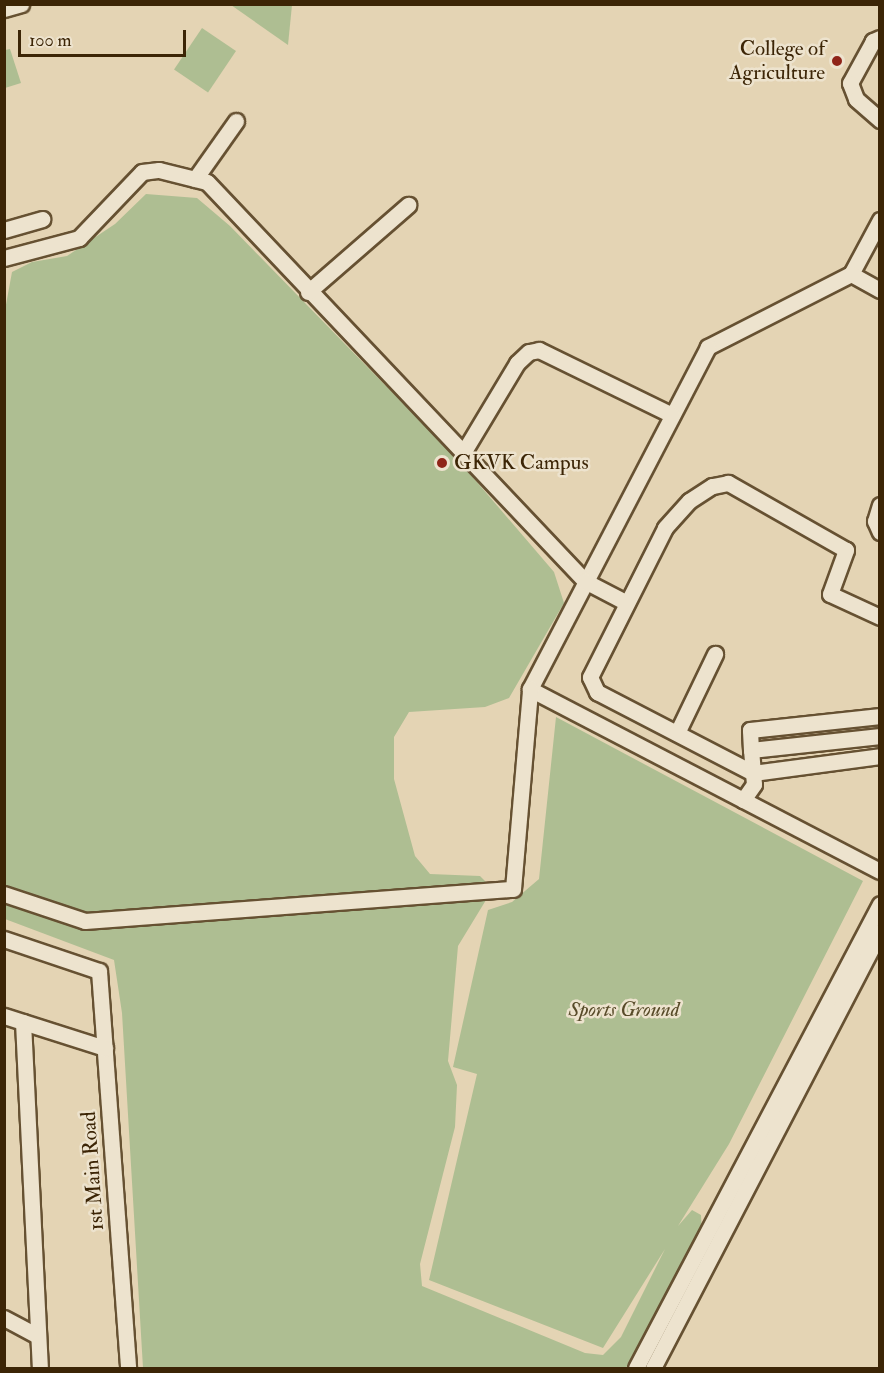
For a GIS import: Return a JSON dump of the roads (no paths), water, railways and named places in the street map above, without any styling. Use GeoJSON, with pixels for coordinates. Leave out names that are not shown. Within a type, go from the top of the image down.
{"type":"FeatureCollection","features":[{"type":"Feature","properties":{"kind":"street"},"geometry":{"type":"LineString","coordinates":[[4,9],[21,4]]}},
{"type":"Feature","properties":{"kind":"street"},"geometry":{"type":"LineString","coordinates":[[879,38],[873,41],[850,83],[856,99],[879,120]]}},
{"type":"Feature","properties":{"kind":"street"},"geometry":{"type":"LineString","coordinates":[[195,179],[236,121]]}},
{"type":"Feature","properties":{"kind":"street"},"geometry":{"type":"LineString","coordinates":[[4,258],[79,238],[142,172],[159,170],[207,182],[308,292],[585,581],[627,603]]}},
{"type":"Feature","properties":{"kind":"street"},"geometry":{"type":"LineString","coordinates":[[308,292],[408,205]]}},
{"type":"Feature","properties":{"kind":"street"},"geometry":{"type":"LineString","coordinates":[[4,230],[42,219]]}},
{"type":"Feature","properties":{"kind":"street"},"geometry":{"type":"LineString","coordinates":[[4,894],[85,921],[513,889],[530,689],[708,347],[851,274],[879,220]]}},
{"type":"Feature","properties":{"kind":"street"},"geometry":{"type":"LineString","coordinates":[[851,274],[879,290]]}},
{"type":"Feature","properties":{"kind":"street"},"geometry":{"type":"LineString","coordinates":[[463,453],[517,363],[529,352],[539,350],[672,415]]}},
{"type":"Feature","properties":{"kind":"street"},"geometry":{"type":"LineString","coordinates":[[879,617],[830,594],[846,550],[728,483],[712,486],[689,501],[665,528],[590,677],[591,684],[597,692],[753,773],[879,756]]}},
{"type":"Feature","properties":{"kind":"street"},"geometry":{"type":"LineString","coordinates":[[879,505],[874,521],[879,532]]}},
{"type":"Feature","properties":{"kind":"street"},"geometry":{"type":"LineString","coordinates":[[677,734],[715,654]]}},
{"type":"Feature","properties":{"kind":"street"},"geometry":{"type":"LineString","coordinates":[[530,689],[879,871]]}},
{"type":"Feature","properties":{"kind":"street"},"geometry":{"type":"LineString","coordinates":[[743,800],[754,784],[750,730],[879,716]]}},
{"type":"Feature","properties":{"kind":"street"},"geometry":{"type":"LineString","coordinates":[[751,750],[879,736]]}},
{"type":"Feature","properties":{"kind":"street"},"geometry":{"type":"LineString","coordinates":[[636,1368],[879,904]]}},
{"type":"Feature","properties":{"kind":"street"},"geometry":{"type":"LineString","coordinates":[[653,1368],[879,933]]}},
{"type":"Feature","properties":{"kind":"street","name":"1st Main Road"},"geometry":{"type":"LineString","coordinates":[[4,939],[99,971],[128,1368]]}},
{"type":"Feature","properties":{"kind":"street"},"geometry":{"type":"LineString","coordinates":[[4,1016],[105,1048]]}},
{"type":"Feature","properties":{"kind":"street"},"geometry":{"type":"LineString","coordinates":[[23,1022],[40,1368]]}},
{"type":"Feature","properties":{"kind":"street"},"geometry":{"type":"LineString","coordinates":[[4,1318],[38,1336]]}},
{"type":"Feature","properties":{"kind":"place","name":"College of Agriculture"},"geometry":{"type":"Point","coordinates":[837,61]}},
{"type":"Feature","properties":{"kind":"place","name":"GKVK Campus"},"geometry":{"type":"Point","coordinates":[442,463]}},
{"type":"Feature","properties":{"kind":"park label","name":"Sports Ground"},"geometry":{"type":"Point","coordinates":[624,1010]}}]}
